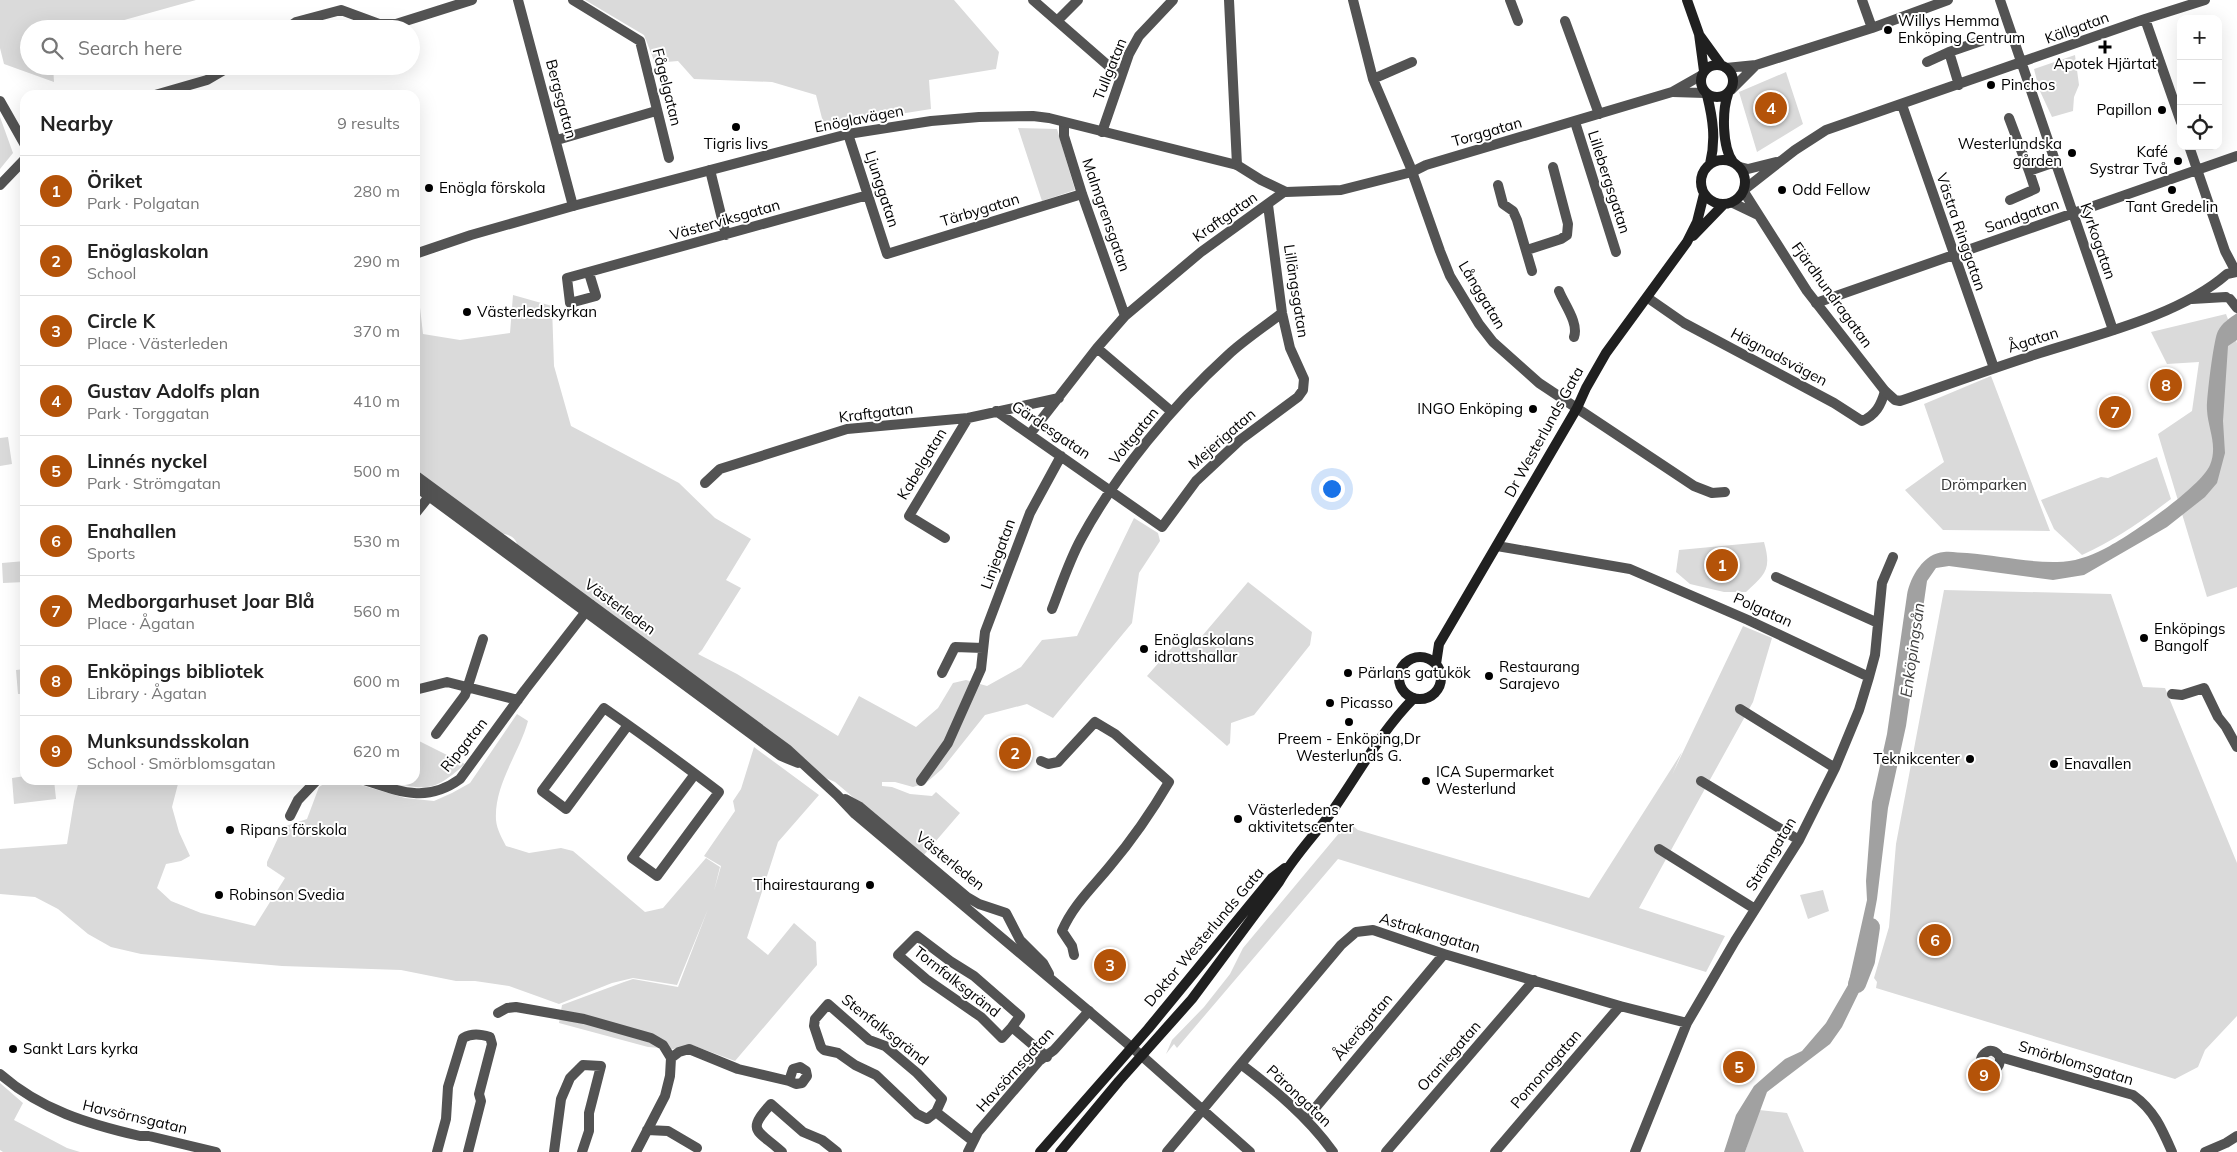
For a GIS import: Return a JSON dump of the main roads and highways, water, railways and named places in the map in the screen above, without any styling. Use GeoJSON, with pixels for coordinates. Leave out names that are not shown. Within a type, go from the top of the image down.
{"type":"FeatureCollection","features":[{"type":"Feature","properties":{"kind":"main road"},"geometry":{"type":"LineString","coordinates":[[1686,0],[1699,34],[1703,73],[1701,84],[1706,94],[1714,123],[1714,146],[1710,164]]}},
{"type":"Feature","properties":{"kind":"main road"},"geometry":{"type":"LineString","coordinates":[[1699,34],[1733,80],[1725,106],[1726,148],[1736,164]]}},
{"type":"Feature","properties":{"kind":"main road"},"geometry":{"type":"LineString","coordinates":[[1703,73],[1712,65],[1724,66]]}},
{"type":"Feature","properties":{"kind":"main road"},"geometry":{"type":"LineString","coordinates":[[1706,94],[1714,98],[1722,97],[1729,92]]}},
{"type":"Feature","properties":{"kind":"main road"},"geometry":{"type":"LineString","coordinates":[[1710,164],[1717,160],[1736,164]]}},
{"type":"Feature","properties":{"kind":"main road","name":"Dr Westerlunds Gata"},"geometry":{"type":"LineString","coordinates":[[1393,719],[1404,692],[1399,681],[1402,667],[1412,658],[1422,657],[1439,644],[1577,408],[1606,353],[1648,298],[1687,242],[1697,222],[1704,194],[1701,188],[1702,175],[1710,164]]}},
{"type":"Feature","properties":{"kind":"main road","name":"Dr Westerlunds Gata"},"geometry":{"type":"LineString","coordinates":[[1687,242],[1744,190],[1746,181],[1736,164]]}},
{"type":"Feature","properties":{"kind":"main road"},"geometry":{"type":"LineString","coordinates":[[1704,194],[1715,204],[1728,204]]}},
{"type":"Feature","properties":{"kind":"main road","name":"Dr Westerlunds Gata"},"geometry":{"type":"LineString","coordinates":[[1289,864],[1327,817],[1393,719],[1414,698],[1423,699],[1436,692],[1440,681],[1439,670],[1436,664],[1439,644]]}},
{"type":"Feature","properties":{"kind":"main road"},"geometry":{"type":"LineString","coordinates":[[1422,657],[1436,664]]}},
{"type":"Feature","properties":{"kind":"main road"},"geometry":{"type":"LineString","coordinates":[[1404,692],[1414,698]]}},
{"type":"Feature","properties":{"kind":"main road","name":"Doktor Westerlunds Gata"},"geometry":{"type":"LineString","coordinates":[[1040,1152],[1132,1048],[1272,878],[1289,864]]}},
{"type":"Feature","properties":{"kind":"main road","name":"Doktor Westerlunds Gata"},"geometry":{"type":"LineString","coordinates":[[1060,1152],[1192,999],[1279,882],[1289,864]]}},
{"type":"Feature","properties":{"kind":"water"},"geometry":{"type":"Polygon","coordinates":[[[2237,313],[2237,340],[2228,346],[2223,421],[2225,453],[2217,483],[2205,497],[2167,527],[2084,575],[2053,580],[1949,566],[1936,568],[1927,581],[1906,726],[1888,808],[1877,899],[1860,990],[1842,1027],[1830,1044],[1767,1092],[1745,1152],[1724,1152],[1736,1115],[1754,1086],[1785,1059],[1802,1051],[1826,1023],[1848,985],[1867,900],[1866,881],[1872,802],[1887,734],[1907,595],[1911,581],[1919,567],[1924,561],[1937,553],[1947,552],[2042,562],[2066,562],[2079,559],[2115,543],[2178,499],[2204,475],[2210,465],[2213,444],[2207,404],[2214,345],[2220,328],[2237,313]]]}},
{"type":"Feature","properties":{"kind":"waterway","name":"Enköpingsån"},"geometry":{"type":"LineString","coordinates":[[1857,984],[1866,961],[1871,927]]}},
{"type":"Feature","properties":{"kind":"place","name":"Willys Hemma Enköping Centrum"},"geometry":{"type":"Point","coordinates":[1888,30]}},
{"type":"Feature","properties":{"kind":"place","name":"Apotek Hjärtat"},"geometry":{"type":"Point","coordinates":[2105,47]}},
{"type":"Feature","properties":{"kind":"place","name":"Pinchos"},"geometry":{"type":"Point","coordinates":[1991,85]}},
{"type":"Feature","properties":{"kind":"place","name":"Gustav Adolfs plan"},"geometry":{"type":"Point","coordinates":[1771,108]}},
{"type":"Feature","properties":{"kind":"place","name":"Papillon"},"geometry":{"type":"Point","coordinates":[2162,110]}},
{"type":"Feature","properties":{"kind":"place","name":"Tigris livs"},"geometry":{"type":"Point","coordinates":[736,127]}},
{"type":"Feature","properties":{"kind":"place","name":"Westerlundska gården"},"geometry":{"type":"Point","coordinates":[2072,153]}},
{"type":"Feature","properties":{"kind":"place","name":"Kafé Systrar Två"},"geometry":{"type":"Point","coordinates":[2178,161]}},
{"type":"Feature","properties":{"kind":"place","name":"Enögla förskola"},"geometry":{"type":"Point","coordinates":[429,188]}},
{"type":"Feature","properties":{"kind":"place","name":"Odd Fellow"},"geometry":{"type":"Point","coordinates":[1782,190]}},
{"type":"Feature","properties":{"kind":"place","name":"Tant Gredelin"},"geometry":{"type":"Point","coordinates":[2172,190]}},
{"type":"Feature","properties":{"kind":"place","name":"Västerledskyrkan"},"geometry":{"type":"Point","coordinates":[467,312]}},
{"type":"Feature","properties":{"kind":"place","name":"Enköpings bibliotek"},"geometry":{"type":"Point","coordinates":[2166,385]}},
{"type":"Feature","properties":{"kind":"place","name":"INGO Enköping"},"geometry":{"type":"Point","coordinates":[1533,409]}},
{"type":"Feature","properties":{"kind":"place","name":"Medborgarhuset Joar Blå"},"geometry":{"type":"Point","coordinates":[2115,412]}},
{"type":"Feature","properties":{"kind":"place","name":"Öriket"},"geometry":{"type":"Point","coordinates":[1722,565]}},
{"type":"Feature","properties":{"kind":"place","name":"Enköpings Bangolf"},"geometry":{"type":"Point","coordinates":[2144,638]}},
{"type":"Feature","properties":{"kind":"place","name":"Enöglaskolans idrottshallar"},"geometry":{"type":"Point","coordinates":[1144,649]}},
{"type":"Feature","properties":{"kind":"place","name":"Pärlans gatukök"},"geometry":{"type":"Point","coordinates":[1348,673]}},
{"type":"Feature","properties":{"kind":"place","name":"Restaurang Sarajevo"},"geometry":{"type":"Point","coordinates":[1489,676]}},
{"type":"Feature","properties":{"kind":"place","name":"Picasso"},"geometry":{"type":"Point","coordinates":[1330,703]}},
{"type":"Feature","properties":{"kind":"place","name":"Preem - Enköping,Dr Westerlunds G."},"geometry":{"type":"Point","coordinates":[1349,722]}},
{"type":"Feature","properties":{"kind":"place","name":"Enöglaskolan"},"geometry":{"type":"Point","coordinates":[1015,753]}},
{"type":"Feature","properties":{"kind":"place","name":"Teknikcenter"},"geometry":{"type":"Point","coordinates":[1970,759]}},
{"type":"Feature","properties":{"kind":"place","name":"Enavallen"},"geometry":{"type":"Point","coordinates":[2054,764]}},
{"type":"Feature","properties":{"kind":"place","name":"ICA Supermarket Westerlund"},"geometry":{"type":"Point","coordinates":[1426,781]}},
{"type":"Feature","properties":{"kind":"place","name":"Västerledens aktivitetscenter"},"geometry":{"type":"Point","coordinates":[1238,819]}},
{"type":"Feature","properties":{"kind":"place","name":"Ripans förskola"},"geometry":{"type":"Point","coordinates":[230,830]}},
{"type":"Feature","properties":{"kind":"place","name":"Thairestaurang"},"geometry":{"type":"Point","coordinates":[870,885]}},
{"type":"Feature","properties":{"kind":"place","name":"Robinson Svedia"},"geometry":{"type":"Point","coordinates":[219,895]}},
{"type":"Feature","properties":{"kind":"place","name":"Enahallen"},"geometry":{"type":"Point","coordinates":[1935,940]}},
{"type":"Feature","properties":{"kind":"place","name":"Circle K"},"geometry":{"type":"Point","coordinates":[1110,965]}},
{"type":"Feature","properties":{"kind":"place","name":"Sankt Lars kyrka"},"geometry":{"type":"Point","coordinates":[13,1049]}},
{"type":"Feature","properties":{"kind":"place","name":"Linnés nyckel"},"geometry":{"type":"Point","coordinates":[1739,1067]}},
{"type":"Feature","properties":{"kind":"place","name":"Munksundsskolan"},"geometry":{"type":"Point","coordinates":[1984,1075]}},
{"type":"Feature","properties":{"kind":"park label","name":"Drömparken"},"geometry":{"type":"Point","coordinates":[1984,485]}}]}
